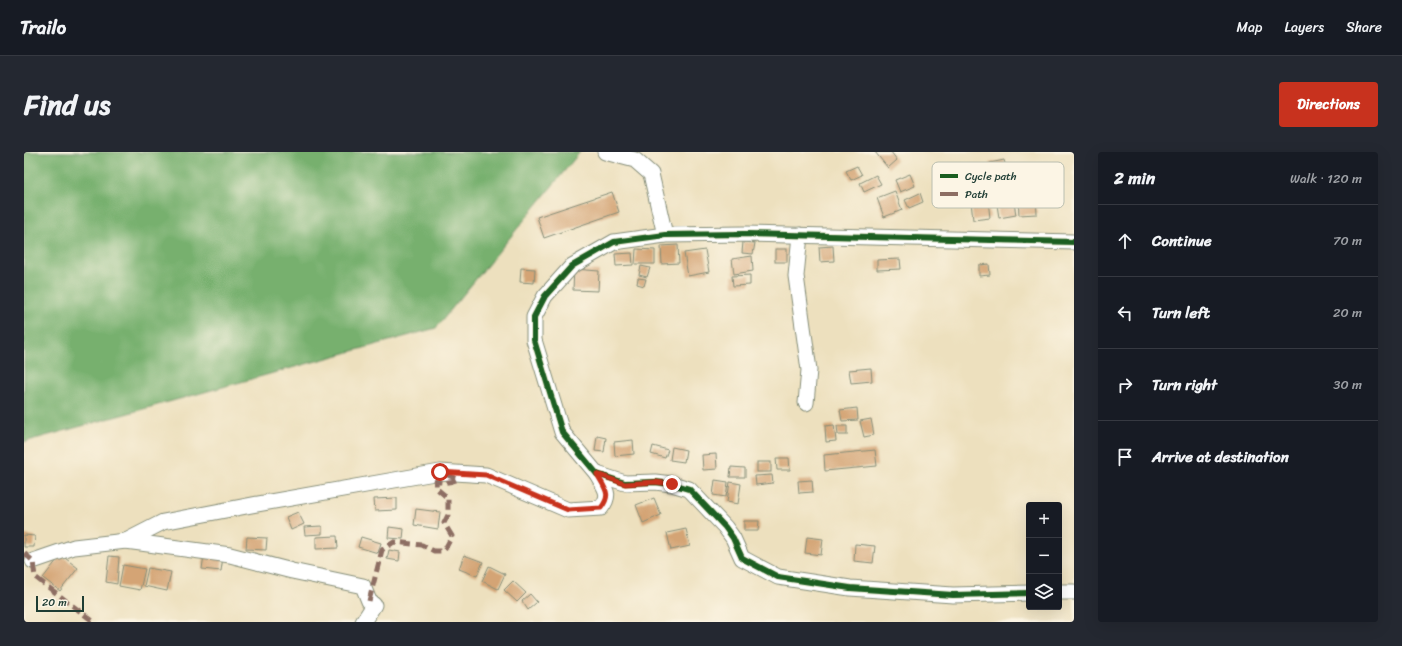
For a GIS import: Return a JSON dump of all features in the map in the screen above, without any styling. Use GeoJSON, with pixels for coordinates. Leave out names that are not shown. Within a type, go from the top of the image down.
{"type":"FeatureCollection","features":[{"type":"Feature","properties":{"kind":"street"},"geometry":{"type":"LineString","coordinates":[[605,152],[634,160],[651,174],[665,235]]}},
{"type":"Feature","properties":{"kind":"street"},"geometry":{"type":"LineString","coordinates":[[126,541],[163,522],[440,472],[486,475],[568,510],[601,508],[607,501],[607,492],[597,474],[562,432],[534,340],[534,317],[545,296],[572,266],[614,242],[665,235],[745,234],[1074,242]]}},
{"type":"Feature","properties":{"kind":"street"},"geometry":{"type":"LineString","coordinates":[[800,235],[796,276],[809,370],[806,403]]}},
{"type":"Feature","properties":{"kind":"street"},"geometry":{"type":"LineString","coordinates":[[597,474],[625,484],[655,482],[690,488],[725,527],[733,538],[742,558],[778,577],[850,588],[953,595],[1026,593]]}},
{"type":"Feature","properties":{"kind":"street"},"geometry":{"type":"LineString","coordinates":[[34,561],[74,548],[126,541],[230,555],[292,571],[363,586],[369,601],[374,605],[362,622]]}},
{"type":"Feature","properties":{"kind":"street"},"geometry":{"type":"LineString","coordinates":[[1062,592],[1074,592]]}},
{"type":"Feature","properties":{"kind":"green space"},"geometry":{"type":"Polygon","coordinates":[[[24,152],[580,152],[436,328],[24,442],[24,152]]]}},
{"type":"Feature","properties":{"kind":"building"},"geometry":{"type":"Polygon","coordinates":[[[875,152],[891,152],[897,160],[888,168],[875,152]]]}},
{"type":"Feature","properties":{"kind":"building"},"geometry":{"type":"Polygon","coordinates":[[[857,166],[862,175],[851,180],[846,171],[857,166]]]}},
{"type":"Feature","properties":{"kind":"building"},"geometry":{"type":"Polygon","coordinates":[[[910,174],[915,186],[900,192],[895,180],[910,174]]]}},
{"type":"Feature","properties":{"kind":"building"},"geometry":{"type":"Polygon","coordinates":[[[876,175],[881,184],[864,192],[860,183],[876,175]]]}},
{"type":"Feature","properties":{"kind":"building"},"geometry":{"type":"Polygon","coordinates":[[[895,191],[902,210],[884,217],[877,198],[895,191]]]}},
{"type":"Feature","properties":{"kind":"building"},"geometry":{"type":"Polygon","coordinates":[[[612,192],[619,212],[544,238],[537,217],[612,192]]]}},
{"type":"Feature","properties":{"kind":"building"},"geometry":{"type":"Polygon","coordinates":[[[920,193],[923,202],[909,208],[905,200],[920,193]]]}},
{"type":"Feature","properties":{"kind":"building"},"geometry":{"type":"Polygon","coordinates":[[[972,208],[989,208],[990,218],[973,220],[972,208]]]}},
{"type":"Feature","properties":{"kind":"building"},"geometry":{"type":"Polygon","coordinates":[[[998,208],[1015,208],[1016,215],[999,218],[998,208]]]}},
{"type":"Feature","properties":{"kind":"building"},"geometry":{"type":"Polygon","coordinates":[[[1019,208],[1037,208],[1037,214],[1019,215],[1019,208]]]}},
{"type":"Feature","properties":{"kind":"building"},"geometry":{"type":"Polygon","coordinates":[[[743,242],[755,243],[753,254],[742,253],[743,242]]]}},
{"type":"Feature","properties":{"kind":"building"},"geometry":{"type":"Polygon","coordinates":[[[678,245],[679,263],[662,264],[661,246],[678,245]]]}},
{"type":"Feature","properties":{"kind":"building"},"geometry":{"type":"Polygon","coordinates":[[[833,246],[834,261],[820,262],[819,247],[833,246]]]}},
{"type":"Feature","properties":{"kind":"building"},"geometry":{"type":"Polygon","coordinates":[[[636,249],[655,250],[655,264],[635,264],[636,249]]]}},
{"type":"Feature","properties":{"kind":"building"},"geometry":{"type":"Polygon","coordinates":[[[775,249],[787,249],[787,262],[775,262],[775,249]]]}},
{"type":"Feature","properties":{"kind":"building"},"geometry":{"type":"Polygon","coordinates":[[[705,250],[709,272],[688,276],[684,253],[705,250]]]}},
{"type":"Feature","properties":{"kind":"building"},"geometry":{"type":"Polygon","coordinates":[[[632,253],[633,265],[616,266],[615,254],[632,253]]]}},
{"type":"Feature","properties":{"kind":"building"},"geometry":{"type":"Polygon","coordinates":[[[752,256],[753,271],[734,274],[732,259],[752,256]]]}},
{"type":"Feature","properties":{"kind":"building"},"geometry":{"type":"Polygon","coordinates":[[[900,259],[901,269],[877,270],[877,260],[900,259]]]}},
{"type":"Feature","properties":{"kind":"building"},"geometry":{"type":"Polygon","coordinates":[[[989,264],[990,275],[979,276],[979,265],[989,264]]]}},
{"type":"Feature","properties":{"kind":"building"},"geometry":{"type":"Polygon","coordinates":[[[641,266],[650,268],[647,277],[639,275],[641,266]]]}},
{"type":"Feature","properties":{"kind":"building"},"geometry":{"type":"Polygon","coordinates":[[[521,268],[535,269],[534,283],[520,282],[521,268]]]}},
{"type":"Feature","properties":{"kind":"building"},"geometry":{"type":"Polygon","coordinates":[[[574,269],[599,271],[598,291],[573,290],[574,269]]]}},
{"type":"Feature","properties":{"kind":"building"},"geometry":{"type":"Polygon","coordinates":[[[750,275],[750,285],[733,286],[732,276],[750,275]]]}},
{"type":"Feature","properties":{"kind":"building"},"geometry":{"type":"Polygon","coordinates":[[[638,278],[646,279],[644,286],[637,284],[638,278]]]}},
{"type":"Feature","properties":{"kind":"building"},"geometry":{"type":"Polygon","coordinates":[[[871,368],[872,381],[851,383],[849,370],[871,368]]]}},
{"type":"Feature","properties":{"kind":"building"},"geometry":{"type":"Polygon","coordinates":[[[857,408],[858,420],[842,421],[840,410],[857,408]]]}},
{"type":"Feature","properties":{"kind":"building"},"geometry":{"type":"Polygon","coordinates":[[[871,419],[874,435],[864,437],[860,421],[871,419]]]}},
{"type":"Feature","properties":{"kind":"building"},"geometry":{"type":"Polygon","coordinates":[[[834,425],[836,441],[826,442],[825,426],[834,425]]]}},
{"type":"Feature","properties":{"kind":"building"},"geometry":{"type":"Polygon","coordinates":[[[837,426],[847,426],[847,435],[838,435],[837,426]]]}},
{"type":"Feature","properties":{"kind":"building"},"geometry":{"type":"Polygon","coordinates":[[[597,436],[606,438],[604,452],[595,451],[597,436]]]}},
{"type":"Feature","properties":{"kind":"building"},"geometry":{"type":"Polygon","coordinates":[[[633,440],[634,454],[615,456],[614,442],[633,440]]]}},
{"type":"Feature","properties":{"kind":"building"},"geometry":{"type":"Polygon","coordinates":[[[653,446],[668,450],[665,458],[651,454],[653,446]]]}},
{"type":"Feature","properties":{"kind":"building"},"geometry":{"type":"Polygon","coordinates":[[[672,447],[686,450],[684,462],[670,460],[672,447]]]}},
{"type":"Feature","properties":{"kind":"building"},"geometry":{"type":"Polygon","coordinates":[[[875,450],[877,466],[825,471],[824,455],[875,450]]]}},
{"type":"Feature","properties":{"kind":"building"},"geometry":{"type":"Polygon","coordinates":[[[716,454],[717,469],[703,470],[702,455],[716,454]]]}},
{"type":"Feature","properties":{"kind":"building"},"geometry":{"type":"Polygon","coordinates":[[[776,458],[789,458],[790,470],[777,470],[776,458]]]}},
{"type":"Feature","properties":{"kind":"building"},"geometry":{"type":"Polygon","coordinates":[[[757,462],[771,462],[771,472],[757,472],[757,462]]]}},
{"type":"Feature","properties":{"kind":"building"},"geometry":{"type":"Polygon","coordinates":[[[731,467],[745,468],[745,477],[730,477],[731,467]]]}},
{"type":"Feature","properties":{"kind":"building"},"geometry":{"type":"Polygon","coordinates":[[[772,475],[773,483],[756,485],[755,476],[772,475]]]}},
{"type":"Feature","properties":{"kind":"building"},"geometry":{"type":"Polygon","coordinates":[[[715,480],[728,482],[726,497],[713,495],[715,480]]]}},
{"type":"Feature","properties":{"kind":"building"},"geometry":{"type":"Polygon","coordinates":[[[812,480],[813,492],[799,493],[798,481],[812,480]]]}},
{"type":"Feature","properties":{"kind":"building"},"geometry":{"type":"Polygon","coordinates":[[[730,482],[741,484],[738,504],[727,502],[730,482]]]}},
{"type":"Feature","properties":{"kind":"building"},"geometry":{"type":"Polygon","coordinates":[[[397,498],[397,510],[375,511],[374,499],[397,498]]]}},
{"type":"Feature","properties":{"kind":"building"},"geometry":{"type":"Polygon","coordinates":[[[654,498],[661,515],[643,523],[636,505],[654,498]]]}},
{"type":"Feature","properties":{"kind":"building"},"geometry":{"type":"Polygon","coordinates":[[[416,509],[440,512],[438,529],[414,525],[416,509]]]}},
{"type":"Feature","properties":{"kind":"building"},"geometry":{"type":"Polygon","coordinates":[[[298,512],[304,524],[291,530],[286,517],[298,512]]]}},
{"type":"Feature","properties":{"kind":"building"},"geometry":{"type":"Polygon","coordinates":[[[744,521],[759,521],[758,531],[744,531],[744,521]]]}},
{"type":"Feature","properties":{"kind":"building"},"geometry":{"type":"Polygon","coordinates":[[[322,526],[322,534],[305,535],[304,527],[322,526]]]}},
{"type":"Feature","properties":{"kind":"building"},"geometry":{"type":"Polygon","coordinates":[[[389,527],[404,529],[403,539],[388,538],[389,527]]]}},
{"type":"Feature","properties":{"kind":"building"},"geometry":{"type":"Polygon","coordinates":[[[686,529],[690,546],[671,550],[667,533],[686,529]]]}},
{"type":"Feature","properties":{"kind":"building"},"geometry":{"type":"Polygon","coordinates":[[[24,535],[35,536],[34,547],[24,547],[24,535]]]}},
{"type":"Feature","properties":{"kind":"building"},"geometry":{"type":"Polygon","coordinates":[[[337,536],[338,548],[316,549],[316,537],[337,536]]]}},
{"type":"Feature","properties":{"kind":"building"},"geometry":{"type":"Polygon","coordinates":[[[247,537],[267,538],[266,550],[246,549],[247,537]]]}},
{"type":"Feature","properties":{"kind":"building"},"geometry":{"type":"Polygon","coordinates":[[[361,537],[381,543],[378,553],[358,547],[361,537]]]}},
{"type":"Feature","properties":{"kind":"building"},"geometry":{"type":"Polygon","coordinates":[[[807,537],[823,539],[821,555],[805,553],[807,537]]]}},
{"type":"Feature","properties":{"kind":"building"},"geometry":{"type":"Polygon","coordinates":[[[855,544],[875,546],[873,563],[854,561],[855,544]]]}},
{"type":"Feature","properties":{"kind":"building"},"geometry":{"type":"Polygon","coordinates":[[[389,550],[400,552],[399,561],[387,559],[389,550]]]}},
{"type":"Feature","properties":{"kind":"building"},"geometry":{"type":"Polygon","coordinates":[[[61,555],[78,568],[60,591],[43,578],[61,555]]]}},
{"type":"Feature","properties":{"kind":"building"},"geometry":{"type":"Polygon","coordinates":[[[204,555],[223,557],[221,571],[202,569],[204,555]]]}},
{"type":"Feature","properties":{"kind":"building"},"geometry":{"type":"Polygon","coordinates":[[[464,555],[483,562],[477,576],[459,569],[464,555]]]}},
{"type":"Feature","properties":{"kind":"building"},"geometry":{"type":"Polygon","coordinates":[[[109,556],[119,557],[117,584],[106,582],[109,556]]]}},
{"type":"Feature","properties":{"kind":"building"},"geometry":{"type":"Polygon","coordinates":[[[123,565],[145,569],[140,590],[119,586],[123,565]]]}},
{"type":"Feature","properties":{"kind":"building"},"geometry":{"type":"Polygon","coordinates":[[[489,566],[505,574],[498,589],[482,581],[489,566]]]}},
{"type":"Feature","properties":{"kind":"building"},"geometry":{"type":"Polygon","coordinates":[[[148,568],[171,572],[167,591],[144,586],[148,568]]]}},
{"type":"Feature","properties":{"kind":"building"},"geometry":{"type":"Polygon","coordinates":[[[513,581],[526,593],[517,602],[504,590],[513,581]]]}},
{"type":"Feature","properties":{"kind":"building"},"geometry":{"type":"Polygon","coordinates":[[[530,594],[537,602],[528,610],[522,601],[530,594]]]}},
{"type":"Feature","properties":{"kind":"marked path"},"geometry":{"type":"LineString","coordinates":[[369,601],[382,550],[394,542],[422,545],[434,551],[444,551],[452,536],[444,523],[448,515],[448,498],[436,488],[436,481],[447,482],[458,479],[440,472]]}},
{"type":"Feature","properties":{"kind":"marked path"},"geometry":{"type":"LineString","coordinates":[[24,553],[33,561],[35,577],[94,622]]}},
{"type":"Feature","properties":{"kind":"cycle path"},"geometry":{"type":"LineString","coordinates":[[1026,593],[953,595],[850,588],[778,577],[742,558],[733,538],[725,527],[689,489],[672,484],[655,482],[625,483],[597,474],[562,432],[534,340],[534,317],[545,296],[572,266],[614,242],[665,235],[745,234],[1074,242]]}},
{"type":"Feature","properties":{"kind":"route"},"geometry":{"type":"LineString","coordinates":[[440,472],[486,475],[568,510],[601,508],[607,501],[607,492],[597,474],[625,484],[655,482],[672,484]]}}]}
